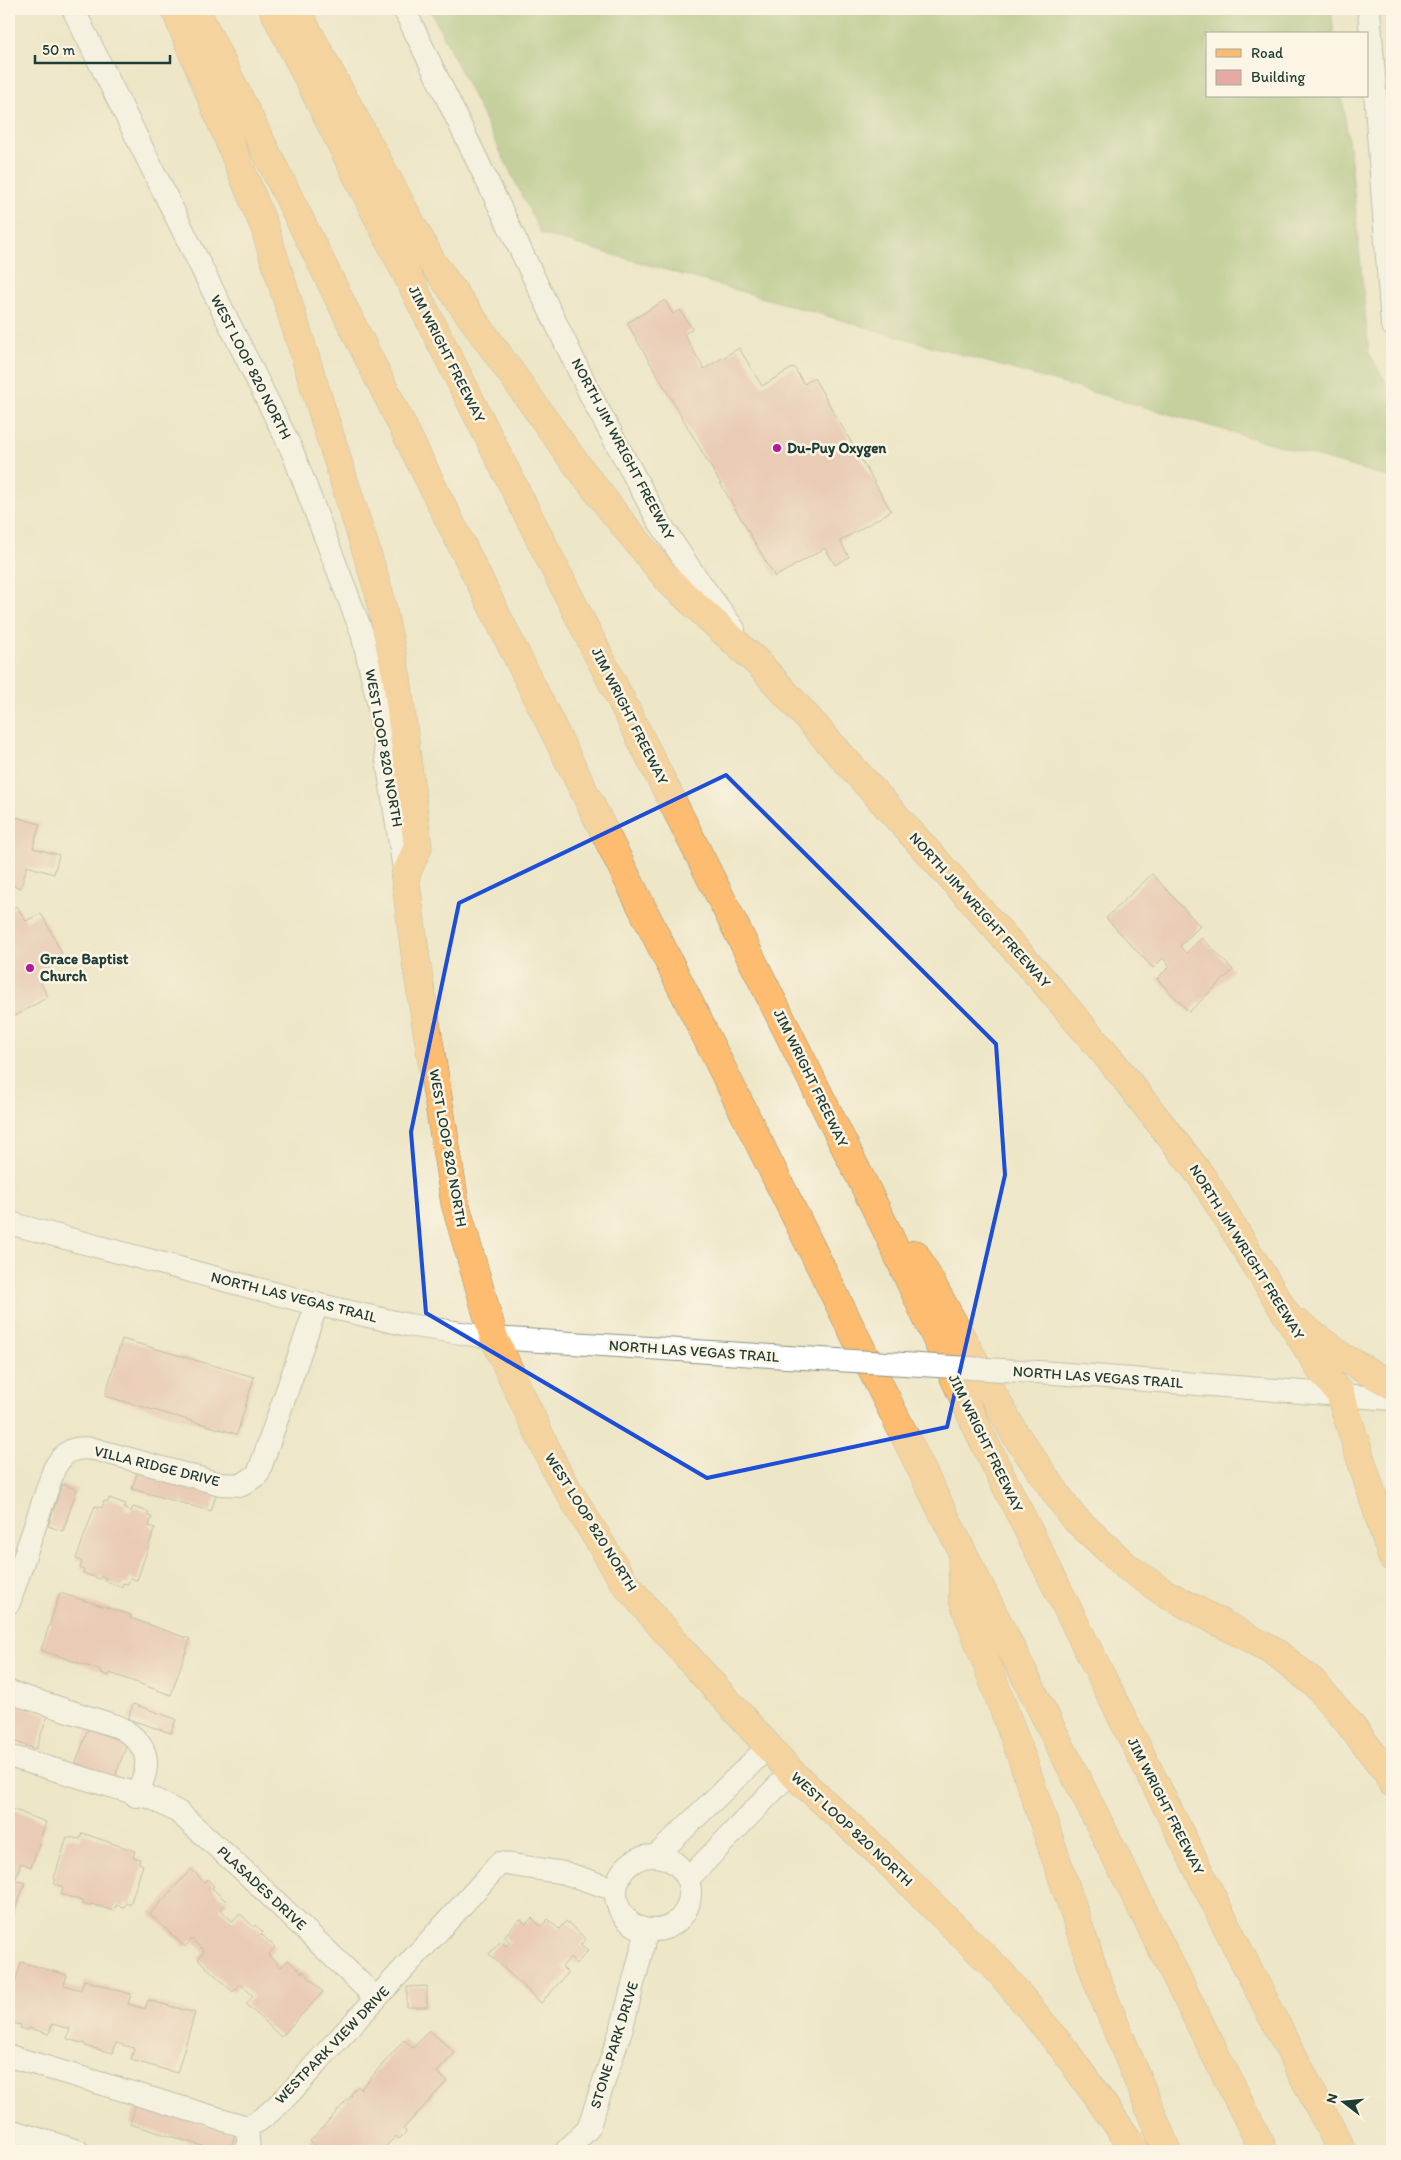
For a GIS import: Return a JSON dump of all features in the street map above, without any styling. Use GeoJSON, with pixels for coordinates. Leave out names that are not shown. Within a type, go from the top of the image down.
{"type":"FeatureCollection","features":[{"type":"Feature","properties":{"kind":"main road"},"geometry":{"type":"LineString","coordinates":[[175,9],[264,226],[379,592],[397,679],[418,847],[405,876]]}},
{"type":"Feature","properties":{"kind":"main road"},"geometry":{"type":"LineString","coordinates":[[195,9],[962,1551],[1264,2151]]}},
{"type":"Feature","properties":{"kind":"main road","name":"JIM WRIGHT FREEWAY"},"geometry":{"type":"LineString","coordinates":[[273,9],[740,934],[885,1227],[980,1434],[1243,1960],[1342,2151]]}},
{"type":"Feature","properties":{"kind":"main road"},"geometry":{"type":"LineString","coordinates":[[289,9],[301,19],[432,262],[571,456],[670,581],[760,666]]}},
{"type":"Feature","properties":{"kind":"main road","name":"NORTH JIM WRIGHT FREEWAY"},"geometry":{"type":"LineString","coordinates":[[760,666],[1034,970],[1112,1063],[1202,1176],[1320,1368],[1340,1394],[1392,1556]]}},
{"type":"Feature","properties":{"kind":"main road","name":"WEST LOOP 820 NORTH"},"geometry":{"type":"LineString","coordinates":[[405,876],[417,968],[455,1204],[494,1338],[557,1472],[624,1582],[685,1654],[791,1772],[877,1851],[1000,1972],[1065,2051],[1136,2151]]}},
{"type":"Feature","properties":{"kind":"main road"},"geometry":{"type":"LineString","coordinates":[[885,1227],[910,1244],[1015,1434],[1072,1516],[1126,1566],[1163,1592],[1275,1652],[1313,1682],[1348,1722],[1387,1772],[1392,1782]]}},
{"type":"Feature","properties":{"kind":"main road"},"geometry":{"type":"LineString","coordinates":[[1288,1316],[1344,1358],[1392,1385]]}},
{"type":"Feature","properties":{"kind":"main road"},"geometry":{"type":"LineString","coordinates":[[962,1551],[963,1600],[1022,1761],[1098,1983],[1167,2151]]}},
{"type":"Feature","properties":{"kind":"street","name":"WEST LOOP 820 NORTH"},"geometry":{"type":"LineString","coordinates":[[72,9],[291,448],[362,633],[378,702],[405,876]]}},
{"type":"Feature","properties":{"kind":"street","name":"NORTH JIM WRIGHT FREEWAY"},"geometry":{"type":"LineString","coordinates":[[404,9],[594,402],[658,520],[691,570],[760,666]]}},
{"type":"Feature","properties":{"kind":"street"},"geometry":{"type":"LineString","coordinates":[[1370,9],[1392,325]]}},
{"type":"Feature","properties":{"kind":"street","name":"NORTH LAS VEGAS TRAIL"},"geometry":{"type":"LineString","coordinates":[[9,1223],[317,1304],[408,1325],[494,1338],[1054,1373],[1392,1399]]}},
{"type":"Feature","properties":{"kind":"street","name":"VILLA RIDGE DRIVE"},"geometry":{"type":"LineString","coordinates":[[9,1603],[54,1469],[61,1457],[71,1449],[82,1447],[94,1449],[220,1484],[242,1485],[258,1474],[317,1304]]}},
{"type":"Feature","properties":{"kind":"street"},"geometry":{"type":"LineString","coordinates":[[9,1692],[119,1727],[131,1734],[140,1742],[146,1752],[143,1782],[136,1796]]}},
{"type":"Feature","properties":{"kind":"street"},"geometry":{"type":"LineString","coordinates":[[656,1856],[768,1747]]}},
{"type":"Feature","properties":{"kind":"street","name":"PLASADES DRIVE"},"geometry":{"type":"LineString","coordinates":[[9,1756],[136,1796],[154,1799],[178,1812],[243,1870],[376,1998]]}},
{"type":"Feature","properties":{"kind":"street"},"geometry":{"type":"LineString","coordinates":[[688,1879],[791,1772]]}},
{"type":"Feature","properties":{"kind":"street"},"geometry":{"type":"LineString","coordinates":[[656,1856],[675,1863],[688,1879],[690,1901],[682,1916],[669,1927],[659,1930],[648,1930],[637,1927],[621,1912],[616,1890],[619,1879],[625,1869],[634,1861],[644,1857],[656,1856]]}},
{"type":"Feature","properties":{"kind":"street","name":"WESTPARK VIEW DRIVE"},"geometry":{"type":"LineString","coordinates":[[247,2127],[256,2123],[288,2094],[500,1863],[564,1873],[616,1890]]}},
{"type":"Feature","properties":{"kind":"street","name":"STONE PARK DRIVE"},"geometry":{"type":"LineString","coordinates":[[566,2151],[588,2129],[622,2027],[648,1930]]}},
{"type":"Feature","properties":{"kind":"street"},"geometry":{"type":"LineString","coordinates":[[9,2056],[247,2127],[249,2151]]}},
{"type":"Feature","properties":{"kind":"street"},"geometry":{"type":"LineString","coordinates":[[9,2130],[78,2151]]}},
{"type":"Feature","properties":{"kind":"highlighted area"},"geometry":{"type":"Polygon","coordinates":[[[726,775],[996,1044],[1005,1175],[947,1427],[707,1478],[426,1313],[411,1132],[459,903],[726,775]]]}},
{"type":"Feature","properties":{"kind":"green space"},"geometry":{"type":"Polygon","coordinates":[[[430,9],[1331,9],[1334,32],[1206,32],[1206,98],[1342,98],[1351,161],[1369,353],[1392,393],[1392,478],[541,234],[430,9]]]}},
{"type":"Feature","properties":{"kind":"building","name":"Du-Puy Oxygen"},"geometry":{"type":"Polygon","coordinates":[[[665,300],[673,314],[680,310],[692,329],[684,334],[704,369],[739,348],[762,386],[794,367],[804,384],[814,378],[891,511],[840,541],[849,557],[835,565],[825,548],[775,577],[627,323],[665,300]]]}},
{"type":"Feature","properties":{"kind":"building"},"geometry":{"type":"Polygon","coordinates":[[[9,815],[40,824],[33,848],[59,855],[54,874],[27,866],[21,888],[9,884],[9,815]]]}},
{"type":"Feature","properties":{"kind":"building"},"geometry":{"type":"Polygon","coordinates":[[[1152,874],[1200,926],[1180,946],[1186,953],[1202,938],[1233,970],[1189,1012],[1157,979],[1170,966],[1163,958],[1153,968],[1106,918],[1152,874]]]}},
{"type":"Feature","properties":{"kind":"building","name":"Grace Baptist Church"},"geometry":{"type":"Polygon","coordinates":[[[17,906],[26,921],[41,913],[62,953],[48,961],[55,975],[41,983],[48,997],[9,1019],[9,911],[17,906]]]}},
{"type":"Feature","properties":{"kind":"building"},"geometry":{"type":"Polygon","coordinates":[[[122,1339],[254,1377],[237,1434],[105,1396],[122,1339]]]}},
{"type":"Feature","properties":{"kind":"building"},"geometry":{"type":"Polygon","coordinates":[[[138,1470],[217,1492],[211,1511],[132,1489],[138,1470]]]}},
{"type":"Feature","properties":{"kind":"building"},"geometry":{"type":"Polygon","coordinates":[[[62,1484],[77,1489],[63,1531],[48,1526],[62,1484]]]}},
{"type":"Feature","properties":{"kind":"building"},"geometry":{"type":"Polygon","coordinates":[[[109,1498],[126,1504],[124,1509],[131,1511],[133,1507],[149,1512],[148,1516],[152,1517],[149,1526],[155,1528],[137,1580],[130,1578],[128,1584],[123,1583],[122,1587],[105,1581],[106,1578],[101,1576],[100,1579],[83,1573],[84,1570],[80,1568],[82,1562],[76,1559],[95,1506],[102,1508],[104,1501],[108,1502],[109,1498]]]}},
{"type":"Feature","properties":{"kind":"building"},"geometry":{"type":"Polygon","coordinates":[[[60,1593],[131,1615],[130,1618],[190,1639],[171,1695],[110,1673],[109,1676],[101,1673],[102,1671],[41,1650],[60,1593]]]}},
{"type":"Feature","properties":{"kind":"building"},"geometry":{"type":"Polygon","coordinates":[[[9,1702],[48,1715],[36,1749],[9,1740],[9,1702]]]}},
{"type":"Feature","properties":{"kind":"building"},"geometry":{"type":"Polygon","coordinates":[[[133,1704],[176,1719],[171,1733],[128,1719],[133,1704]]]}},
{"type":"Feature","properties":{"kind":"building"},"geometry":{"type":"Polygon","coordinates":[[[88,1729],[127,1743],[115,1777],[76,1763],[88,1729]]]}},
{"type":"Feature","properties":{"kind":"building"},"geometry":{"type":"Polygon","coordinates":[[[9,1808],[46,1822],[31,1867],[21,1863],[15,1880],[25,1883],[9,1926],[9,1808]]]}},
{"type":"Feature","properties":{"kind":"building"},"geometry":{"type":"Polygon","coordinates":[[[82,1833],[135,1851],[133,1857],[140,1859],[139,1863],[143,1865],[130,1905],[126,1903],[124,1907],[116,1905],[114,1911],[91,1904],[90,1906],[82,1904],[82,1901],[61,1894],[63,1887],[54,1884],[67,1837],[80,1839],[82,1833]]]}},
{"type":"Feature","properties":{"kind":"building"},"geometry":{"type":"Polygon","coordinates":[[[191,1869],[204,1882],[207,1879],[214,1886],[212,1888],[227,1902],[220,1909],[233,1922],[240,1914],[254,1927],[255,1925],[263,1932],[261,1934],[275,1947],[268,1955],[281,1967],[288,1960],[302,1973],[303,1971],[323,1992],[281,2037],[246,2004],[253,1996],[241,1984],[233,1992],[198,1959],[204,1951],[192,1939],[185,1947],[150,1914],[191,1869]]]}},
{"type":"Feature","properties":{"kind":"building"},"geometry":{"type":"Polygon","coordinates":[[[532,1918],[541,1926],[548,1919],[559,1929],[566,1921],[586,1939],[580,1945],[588,1951],[576,1964],[570,1958],[562,1967],[568,1973],[541,2003],[489,1954],[501,1941],[506,1946],[510,1942],[504,1936],[520,1919],[526,1924],[532,1918]]]}},
{"type":"Feature","properties":{"kind":"building"},"geometry":{"type":"Polygon","coordinates":[[[21,1962],[67,1975],[64,1985],[81,1990],[84,1980],[131,1994],[128,2004],[145,2009],[148,2000],[195,2013],[177,2073],[131,2060],[134,2048],[116,2043],[113,2053],[67,2039],[70,2029],[52,2024],[49,2034],[29,2028],[28,2030],[20,2028],[21,2025],[9,2022],[9,2004],[21,1962]]]}},
{"type":"Feature","properties":{"kind":"building"},"geometry":{"type":"Polygon","coordinates":[[[427,1986],[427,2007],[407,2007],[407,1987],[427,1986]]]}},
{"type":"Feature","properties":{"kind":"building"},"geometry":{"type":"Polygon","coordinates":[[[429,2030],[455,2053],[437,2072],[447,2081],[403,2129],[406,2132],[399,2139],[396,2136],[381,2151],[321,2151],[310,2141],[358,2086],[361,2089],[404,2040],[413,2048],[429,2030]]]}},
{"type":"Feature","properties":{"kind":"building"},"geometry":{"type":"Polygon","coordinates":[[[136,2104],[235,2134],[230,2151],[219,2151],[130,2124],[136,2104]]]}},
{"type":"Feature","properties":{"kind":"place","name":"Du-Puy Oxygen"},"geometry":{"type":"Point","coordinates":[777,448]}},
{"type":"Feature","properties":{"kind":"place","name":"Grace Baptist Church"},"geometry":{"type":"Point","coordinates":[30,968]}}]}
